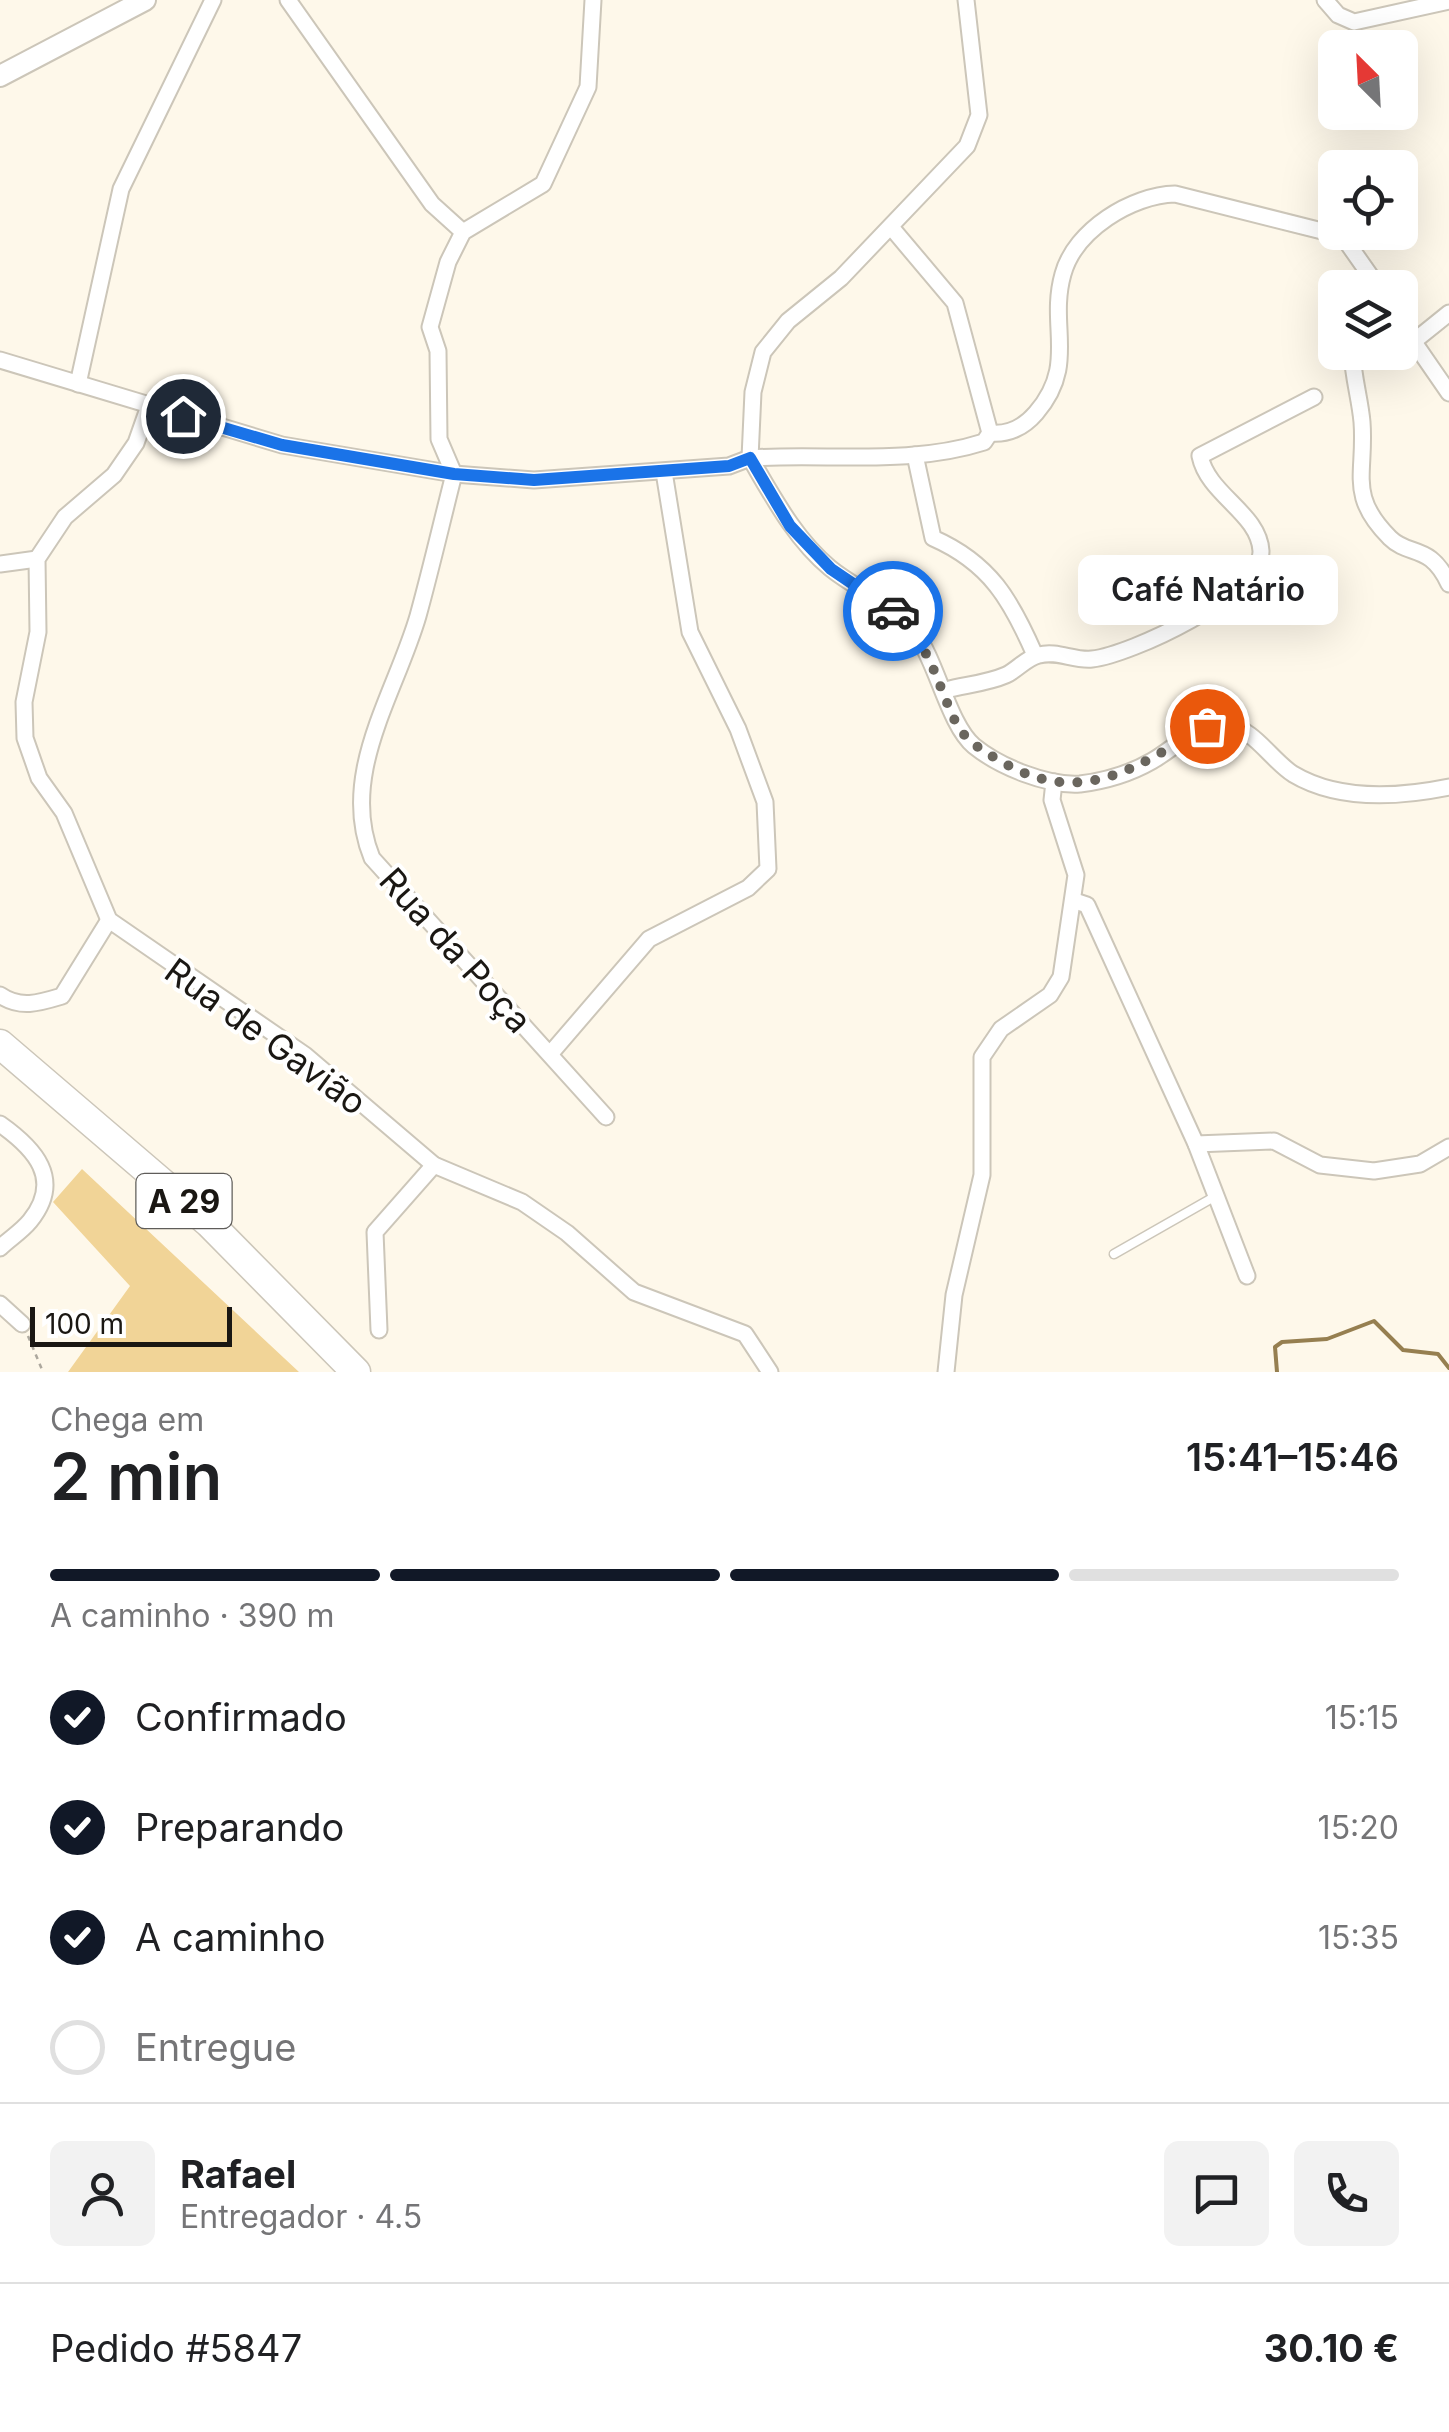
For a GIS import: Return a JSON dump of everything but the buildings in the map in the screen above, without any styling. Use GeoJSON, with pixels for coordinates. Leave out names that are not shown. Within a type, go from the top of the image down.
{"type":"FeatureCollection","features":[{"type":"Feature","properties":{"kind":"highway","name":"A 29"},"geometry":{"type":"LineString","coordinates":[[0,1044],[210,1223],[356,1372]]}},
{"type":"Feature","properties":{"kind":"highway","name":"A 29"},"geometry":{"type":"LineString","coordinates":[[0,1068],[196,1236],[280,1314],[331,1372]]}},
{"type":"Feature","properties":{"kind":"main road"},"geometry":{"type":"LineString","coordinates":[[0,76],[145,0]]}},
{"type":"Feature","properties":{"kind":"street"},"geometry":{"type":"LineString","coordinates":[[78,384],[122,189],[214,0]]}},
{"type":"Feature","properties":{"kind":"street"},"geometry":{"type":"LineString","coordinates":[[288,0],[432,204],[463,232]]}},
{"type":"Feature","properties":{"kind":"street"},"geometry":{"type":"LineString","coordinates":[[454,474],[439,439],[438,351],[430,327],[448,262],[463,232],[543,184],[588,86],[593,0]]}},
{"type":"Feature","properties":{"kind":"street"},"geometry":{"type":"LineString","coordinates":[[966,0],[979,115],[967,146],[892,227],[788,321],[763,352],[752,392],[750,458],[790,526],[831,569],[882,600],[914,631],[946,690],[957,724],[974,745],[1010,766],[1054,782],[1110,779],[1151,762],[1207,726],[1226,725],[1242,730],[1293,774],[1332,789],[1404,796],[1449,787]]}},
{"type":"Feature","properties":{"kind":"street"},"geometry":{"type":"LineString","coordinates":[[1325,0],[1338,15],[1354,22],[1449,1]]}},
{"type":"Feature","properties":{"kind":"street"},"geometry":{"type":"LineString","coordinates":[[990,433],[1004,435],[1029,421],[1053,393],[1062,354],[1063,275],[1076,247],[1100,224],[1152,194],[1175,194],[1326,232],[1346,241],[1366,270]]}},
{"type":"Feature","properties":{"kind":"street"},"geometry":{"type":"LineString","coordinates":[[0,360],[282,445],[414,464],[454,474],[534,480],[729,466],[750,458],[915,455],[984,442],[990,433],[955,303],[892,227]]}},
{"type":"Feature","properties":{"kind":"street"},"geometry":{"type":"LineString","coordinates":[[1418,337],[1449,313]]}},
{"type":"Feature","properties":{"kind":"street"},"geometry":{"type":"LineString","coordinates":[[1418,350],[1449,393]]}},
{"type":"Feature","properties":{"kind":"street"},"geometry":{"type":"LineString","coordinates":[[1354,370],[1362,425],[1358,481],[1366,510],[1394,543],[1424,551],[1449,584]]}},
{"type":"Feature","properties":{"kind":"street"},"geometry":{"type":"LineString","coordinates":[[946,690],[1006,675],[1036,655],[1092,659],[1146,641],[1196,617],[1256,571],[1261,555],[1258,539],[1219,494],[1204,472],[1200,456],[1314,397]]}},
{"type":"Feature","properties":{"kind":"street"},"geometry":{"type":"LineString","coordinates":[[0,994],[10,1002],[34,1005],[62,996],[109,920],[64,813],[39,778],[25,738],[24,702],[38,632],[38,559],[65,517],[114,475],[136,443],[149,406]]}},
{"type":"Feature","properties":{"kind":"street"},"geometry":{"type":"LineString","coordinates":[[414,464],[439,439]]}},
{"type":"Feature","properties":{"kind":"street"},"geometry":{"type":"LineString","coordinates":[[915,455],[933,538],[964,552],[990,573],[1010,599],[1036,655]]}},
{"type":"Feature","properties":{"kind":"street"},"geometry":{"type":"LineString","coordinates":[[551,1053],[649,940],[748,888],[768,869],[765,802],[738,729],[690,632],[664,472]]}},
{"type":"Feature","properties":{"kind":"street","name":"Rua da Poça"},"geometry":{"type":"LineString","coordinates":[[454,474],[417,619],[363,768],[362,834],[372,858],[606,1117]]}},
{"type":"Feature","properties":{"kind":"street"},"geometry":{"type":"LineString","coordinates":[[0,564],[38,559]]}},
{"type":"Feature","properties":{"kind":"street"},"geometry":{"type":"LineString","coordinates":[[946,1372],[954,1295],[982,1175],[982,1056],[1001,1029],[1050,995],[1061,977],[1075,901],[1076,874],[1052,800],[1054,782]]}},
{"type":"Feature","properties":{"kind":"street"},"geometry":{"type":"LineString","coordinates":[[1075,901],[1087,905],[1196,1144],[1247,1276]]}},
{"type":"Feature","properties":{"kind":"street","name":"Rua de Gavião"},"geometry":{"type":"LineString","coordinates":[[109,920],[304,1055],[434,1165],[522,1202],[567,1233],[634,1292],[745,1334],[770,1372]]}},
{"type":"Feature","properties":{"kind":"street"},"geometry":{"type":"LineString","coordinates":[[0,1124],[35,1149],[44,1173],[38,1211],[0,1248]]}},
{"type":"Feature","properties":{"kind":"street"},"geometry":{"type":"LineString","coordinates":[[1196,1144],[1274,1141],[1320,1166],[1374,1172],[1420,1164],[1449,1147]]}},
{"type":"Feature","properties":{"kind":"street"},"geometry":{"type":"LineString","coordinates":[[379,1330],[380,1284],[374,1232],[434,1165]]}},
{"type":"Feature","properties":{"kind":"street"},"geometry":{"type":"LineString","coordinates":[[0,1304],[22,1324]]}},
{"type":"Feature","properties":{"kind":"lane"},"geometry":{"type":"LineString","coordinates":[[1114,1254],[1214,1197]]}},
{"type":"Feature","properties":{"kind":"path"},"geometry":{"type":"LineString","coordinates":[[22,1324],[43,1372]]}},
{"type":"Feature","properties":{"kind":"shaded area"},"geometry":{"type":"Polygon","coordinates":[[[82,1169],[299,1372],[68,1372],[130,1286],[53,1202],[82,1169]]]}},
{"type":"Feature","properties":{"kind":"waterway"},"geometry":{"type":"LineString","coordinates":[[1277,1372],[1275,1347],[1282,1342],[1327,1339],[1374,1321],[1403,1350],[1438,1354],[1449,1368]]}},
{"type":"Feature","properties":{"kind":"way so far"},"geometry":{"type":"LineString","coordinates":[[893,611],[914,631],[946,690],[957,724],[974,745],[1010,766],[1054,782],[1077,784],[1110,779],[1151,762],[1207,726]]}},
{"type":"Feature","properties":{"kind":"place","name":"Café Natário"},"geometry":{"type":"Point","coordinates":[1207,726]}},
{"type":"Feature","properties":{"kind":"route"},"geometry":{"type":"LineString","coordinates":[[183,416],[282,445],[414,464],[454,474],[534,480],[729,466],[750,458],[790,526],[831,569],[893,611]]}}]}
